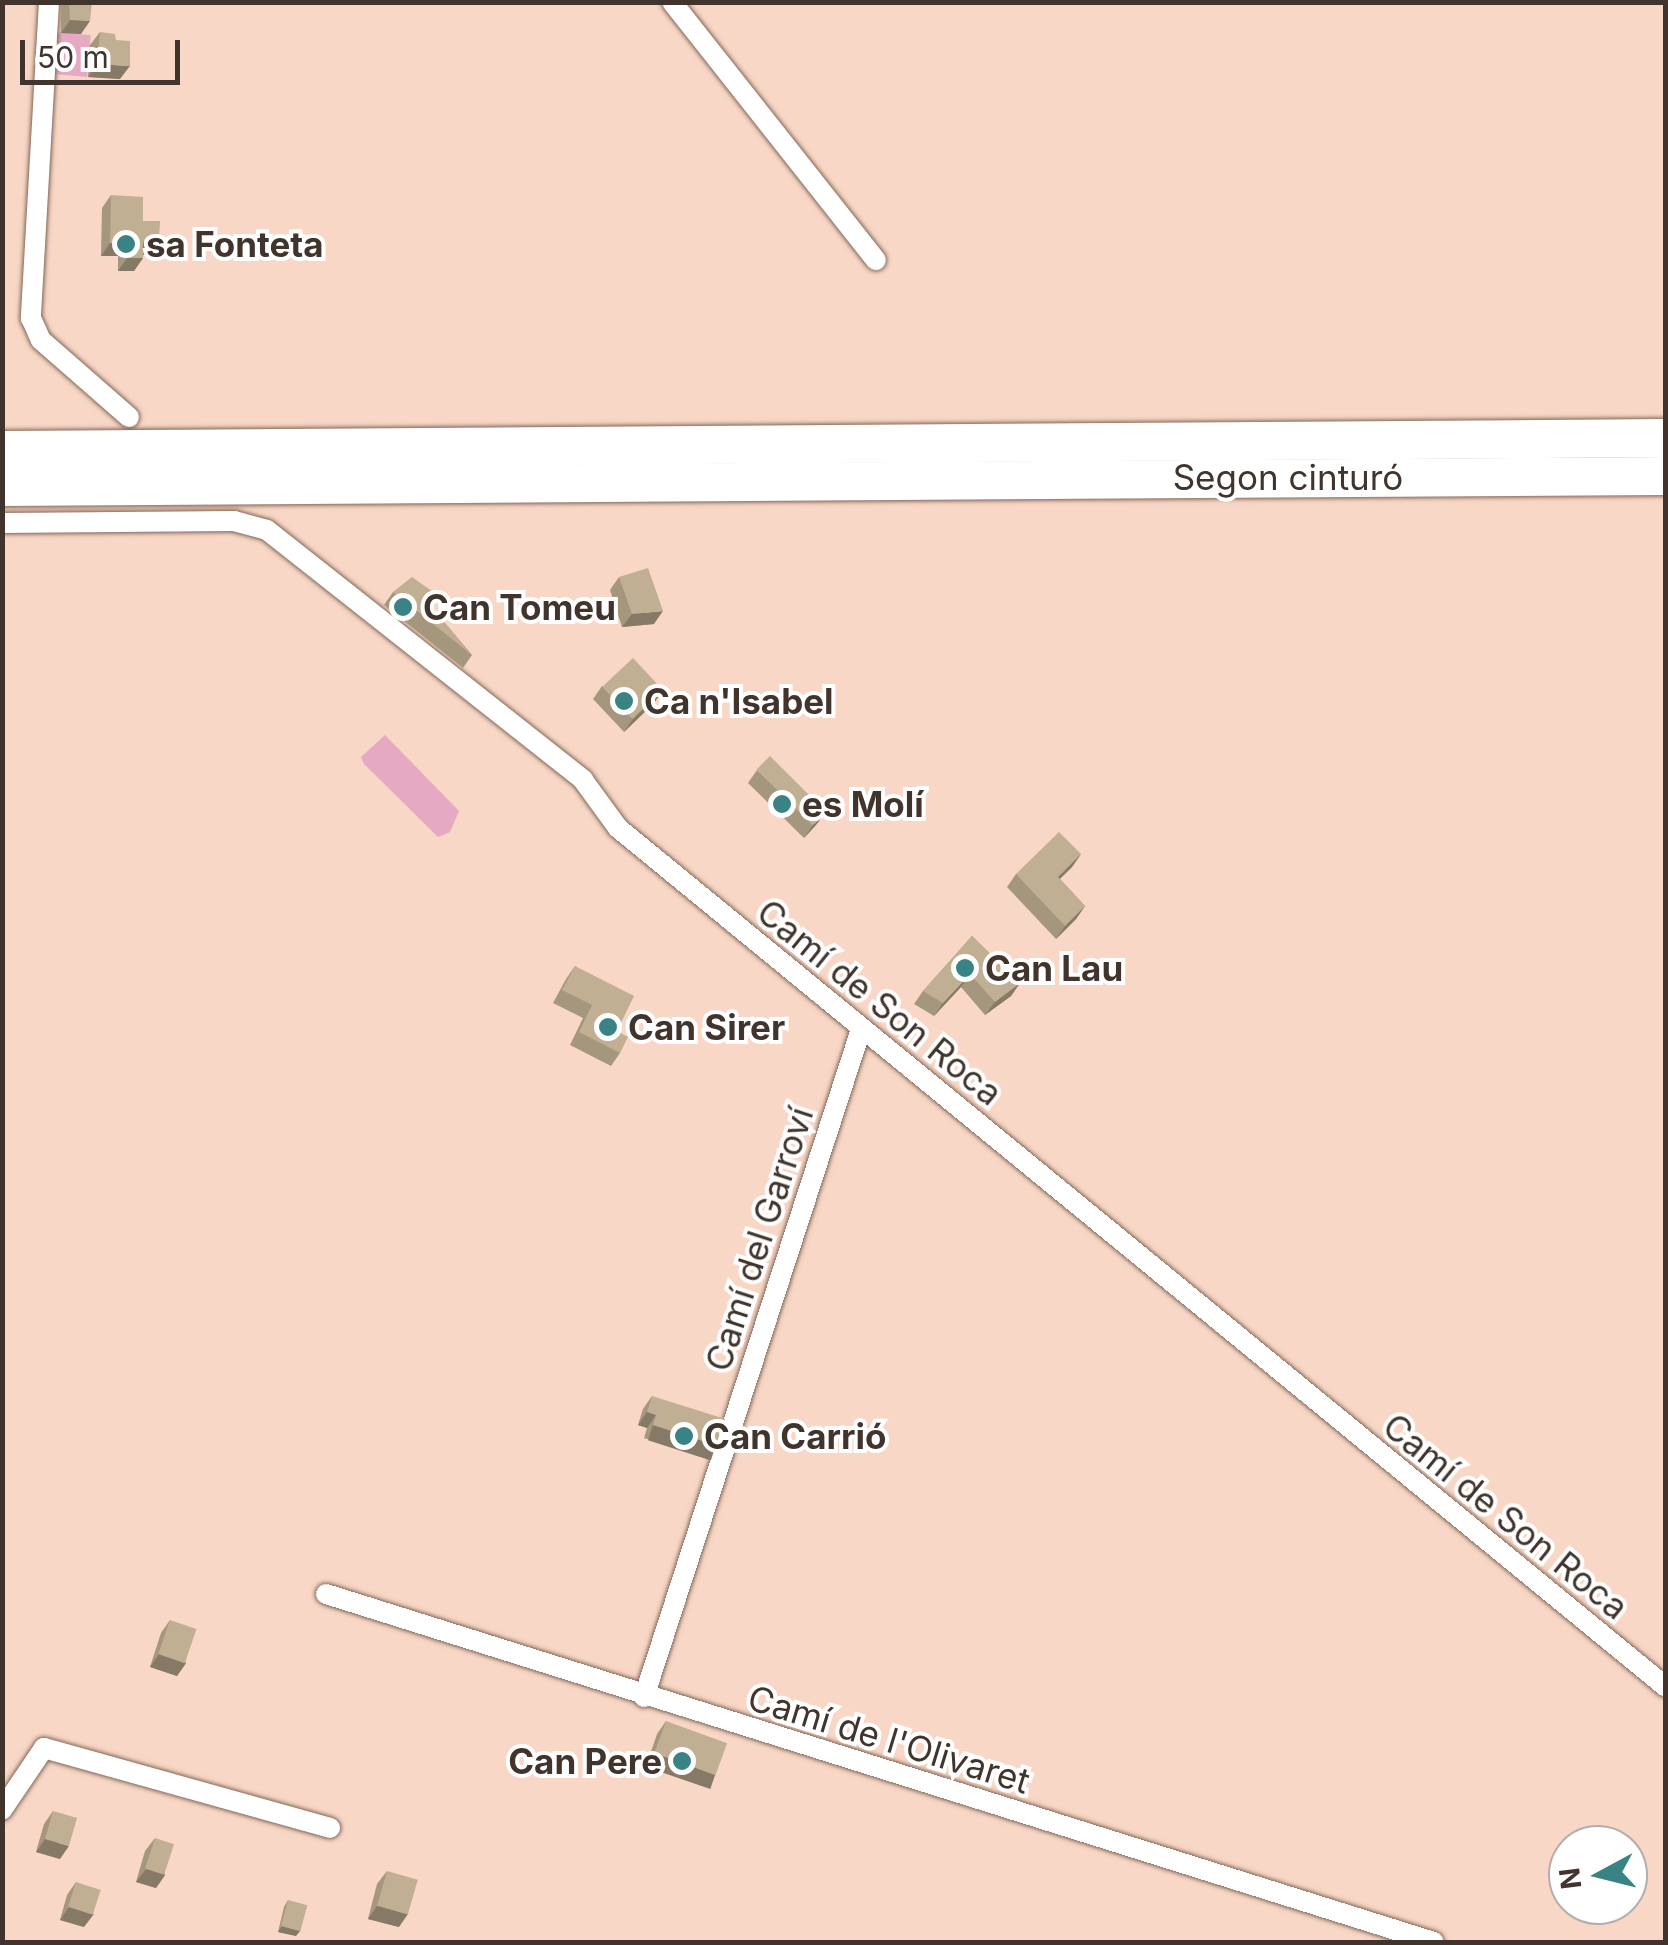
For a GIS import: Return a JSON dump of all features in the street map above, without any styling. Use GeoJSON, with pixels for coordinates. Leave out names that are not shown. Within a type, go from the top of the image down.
{"type":"FeatureCollection","features":[{"type":"Feature","properties":{"kind":"highway"},"geometry":{"type":"LineString","coordinates":[[1498,437],[1565,420],[1666,420]]}},
{"type":"Feature","properties":{"kind":"highway"},"geometry":{"type":"LineString","coordinates":[[2,450],[1666,438]]}},
{"type":"Feature","properties":{"kind":"highway"},"geometry":{"type":"LineString","coordinates":[[1472,476],[1556,494],[1666,496]]}},
{"type":"Feature","properties":{"kind":"highway","name":"Segon cinturó"},"geometry":{"type":"LineString","coordinates":[[2,487],[1666,476]]}},
{"type":"Feature","properties":{"kind":"street"},"geometry":{"type":"LineString","coordinates":[[49,2],[31,318],[41,340],[129,417]]}},
{"type":"Feature","properties":{"kind":"street"},"geometry":{"type":"LineString","coordinates":[[672,2],[876,260]]}},
{"type":"Feature","properties":{"kind":"street","name":"Camí de Son Roca"},"geometry":{"type":"LineString","coordinates":[[2,523],[260,525],[583,780],[618,828],[1666,1687]]}},
{"type":"Feature","properties":{"kind":"street","name":"Camí del Garroví"},"geometry":{"type":"LineString","coordinates":[[644,1698],[862,1029]]}},
{"type":"Feature","properties":{"kind":"street","name":"Camí de l'Olivaret"},"geometry":{"type":"LineString","coordinates":[[326,1594],[644,1698],[1434,1942]]}},
{"type":"Feature","properties":{"kind":"street"},"geometry":{"type":"LineString","coordinates":[[2,1810],[44,1748],[330,1828]]}},
{"type":"Feature","properties":{"kind":"shaded area"},"geometry":{"type":"Polygon","coordinates":[[[54,32],[91,35],[87,77],[50,74],[54,32]]]}},
{"type":"Feature","properties":{"kind":"shaded area"},"geometry":{"type":"Polygon","coordinates":[[[385,735],[459,811],[450,832],[438,837],[364,764],[361,757],[385,735]]]}},
{"type":"Feature","properties":{"kind":"building"},"geometry":{"type":"Polygon","coordinates":[[[69,2],[92,2],[90,21],[70,20],[69,2]]]}},
{"type":"Feature","properties":{"kind":"building"},"geometry":{"type":"Polygon","coordinates":[[[100,32],[115,34],[116,40],[130,41],[130,66],[97,64],[100,32]]]}},
{"type":"Feature","properties":{"kind":"building"},"geometry":{"type":"Polygon","coordinates":[[[111,195],[143,197],[143,221],[160,221],[159,242],[143,242],[143,258],[127,258],[127,243],[110,243],[111,195]]]}},
{"type":"Feature","properties":{"kind":"building"},"geometry":{"type":"Polygon","coordinates":[[[648,568],[663,611],[632,614],[619,577],[648,568]]]}},
{"type":"Feature","properties":{"kind":"building"},"geometry":{"type":"Polygon","coordinates":[[[412,577],[436,594],[428,603],[472,655],[393,592],[412,577]]]}},
{"type":"Feature","properties":{"kind":"building"},"geometry":{"type":"Polygon","coordinates":[[[633,658],[663,690],[632,719],[602,687],[633,658]]]}},
{"type":"Feature","properties":{"kind":"building"},"geometry":{"type":"Polygon","coordinates":[[[770,756],[826,812],[812,825],[757,769],[770,756]]]}},
{"type":"Feature","properties":{"kind":"building"},"geometry":{"type":"Polygon","coordinates":[[[1059,832],[1081,854],[1058,877],[1085,906],[1065,926],[1016,874],[1059,832]]]}},
{"type":"Feature","properties":{"kind":"building","name":"Can Lau"},"geometry":{"type":"Polygon","coordinates":[[[972,936],[1020,983],[995,1002],[970,974],[943,1003],[923,991],[972,936]]]}},
{"type":"Feature","properties":{"kind":"building"},"geometry":{"type":"Polygon","coordinates":[[[575,966],[634,996],[617,1031],[628,1037],[620,1053],[579,1032],[592,1005],[562,990],[575,966]]]}},
{"type":"Feature","properties":{"kind":"building"},"geometry":{"type":"Polygon","coordinates":[[[652,1396],[725,1419],[716,1445],[653,1425],[656,1415],[647,1412],[652,1396]]]}},
{"type":"Feature","properties":{"kind":"building"},"geometry":{"type":"Polygon","coordinates":[[[170,1620],[196,1629],[185,1663],[158,1654],[170,1620]]]}},
{"type":"Feature","properties":{"kind":"building"},"geometry":{"type":"Polygon","coordinates":[[[666,1721],[727,1743],[715,1775],[654,1753],[666,1721]]]}},
{"type":"Feature","properties":{"kind":"building"},"geometry":{"type":"Polygon","coordinates":[[[53,1811],[77,1818],[69,1846],[45,1839],[53,1811]]]}},
{"type":"Feature","properties":{"kind":"building"},"geometry":{"type":"Polygon","coordinates":[[[155,1838],[174,1844],[164,1875],[145,1868],[155,1838]]]}},
{"type":"Feature","properties":{"kind":"building"},"geometry":{"type":"Polygon","coordinates":[[[387,1871],[418,1880],[408,1914],[377,1906],[387,1871]]]}},
{"type":"Feature","properties":{"kind":"building"},"geometry":{"type":"Polygon","coordinates":[[[76,1882],[101,1890],[93,1915],[68,1907],[76,1882]]]}},
{"type":"Feature","properties":{"kind":"building"},"geometry":{"type":"Polygon","coordinates":[[[288,1900],[307,1905],[300,1931],[281,1926],[288,1900]]]}},
{"type":"Feature","properties":{"kind":"place","name":"sa Fonteta"},"geometry":{"type":"Point","coordinates":[126,244]}},
{"type":"Feature","properties":{"kind":"place","name":"Can Tomeu"},"geometry":{"type":"Point","coordinates":[403,607]}},
{"type":"Feature","properties":{"kind":"place","name":"Ca n'Isabel"},"geometry":{"type":"Point","coordinates":[624,701]}},
{"type":"Feature","properties":{"kind":"place","name":"es Molí"},"geometry":{"type":"Point","coordinates":[782,804]}},
{"type":"Feature","properties":{"kind":"place","name":"Can Lau"},"geometry":{"type":"Point","coordinates":[965,968]}},
{"type":"Feature","properties":{"kind":"place","name":"Can Sirer"},"geometry":{"type":"Point","coordinates":[608,1027]}},
{"type":"Feature","properties":{"kind":"place","name":"Can Carrió"},"geometry":{"type":"Point","coordinates":[684,1436]}},
{"type":"Feature","properties":{"kind":"place","name":"Can Pere"},"geometry":{"type":"Point","coordinates":[682,1761]}}]}
